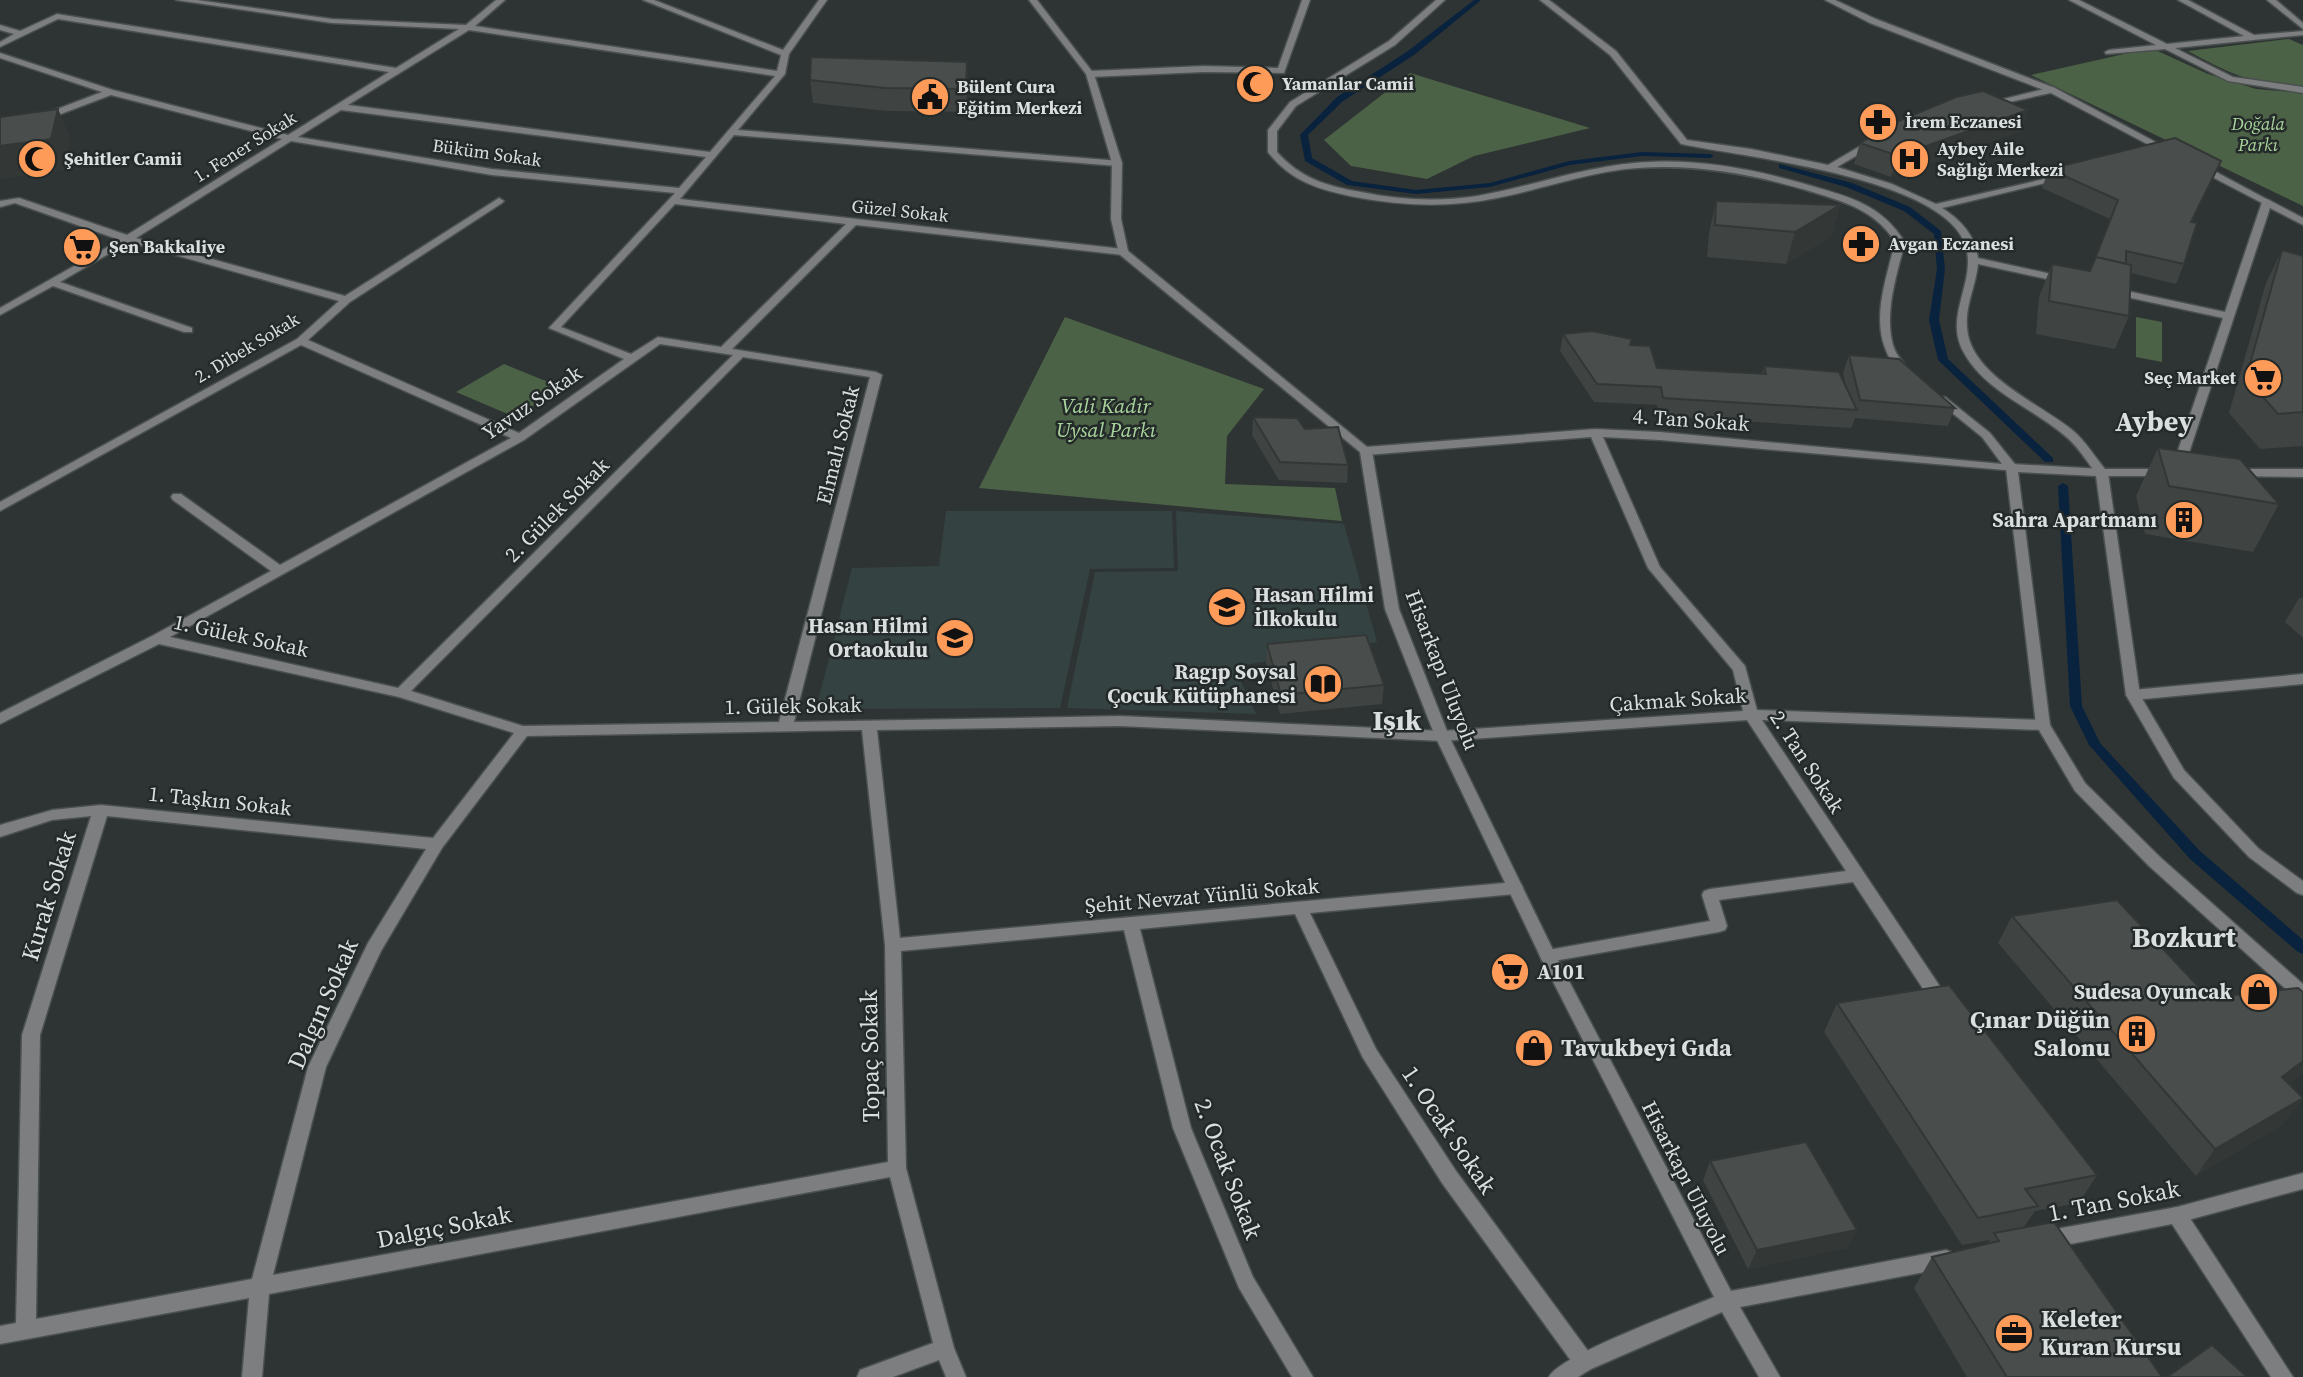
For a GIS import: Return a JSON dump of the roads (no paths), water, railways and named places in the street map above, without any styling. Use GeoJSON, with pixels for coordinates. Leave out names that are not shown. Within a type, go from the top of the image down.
{"type":"FeatureCollection","features":[{"type":"Feature","properties":{"kind":"street"},"geometry":{"type":"LineString","coordinates":[[181,0],[332,21],[468,27],[781,74]]}},
{"type":"Feature","properties":{"kind":"street","name":"1. Fener Sokak"},"geometry":{"type":"LineString","coordinates":[[0,312],[128,239],[340,107],[468,27],[501,0]]}},
{"type":"Feature","properties":{"kind":"street"},"geometry":{"type":"LineString","coordinates":[[647,0],[785,54]]}},
{"type":"Feature","properties":{"kind":"street","name":"Yavuz Sokak"},"geometry":{"type":"LineString","coordinates":[[632,358],[554,328],[682,191],[781,74],[785,54],[823,0]]}},
{"type":"Feature","properties":{"kind":"street"},"geometry":{"type":"LineString","coordinates":[[1033,0],[1090,74],[1117,163],[1116,219],[1123,252],[1366,451]]}},
{"type":"Feature","properties":{"kind":"street"},"geometry":{"type":"LineString","coordinates":[[1090,74],[1204,69],[1281,71],[1306,0]]}},
{"type":"Feature","properties":{"kind":"street"},"geometry":{"type":"LineString","coordinates":[[1441,0],[1392,43],[1293,104],[1279,117],[1271,130],[1270,142],[1273,154],[1280,163],[1309,182],[1338,192],[1388,200],[1432,203],[1478,199],[1609,169],[1657,163],[1705,166],[1759,176],[1862,205],[1882,215],[1892,225],[1900,242],[1885,312],[1887,339],[1899,367],[1910,375]]}},
{"type":"Feature","properties":{"kind":"street"},"geometry":{"type":"LineString","coordinates":[[1544,0],[1613,53],[1684,142],[1831,167],[1902,191],[1935,207],[1960,226],[1971,241],[1975,260],[1962,310],[1960,336],[1984,372],[2070,434],[2102,473],[2133,695],[2179,774],[2254,853],[2303,889]]}},
{"type":"Feature","properties":{"kind":"street"},"geometry":{"type":"LineString","coordinates":[[1829,0],[1873,21],[2052,90],[2181,158]]}},
{"type":"Feature","properties":{"kind":"street"},"geometry":{"type":"LineString","coordinates":[[2073,0],[2231,79],[2303,90]]}},
{"type":"Feature","properties":{"kind":"street"},"geometry":{"type":"LineString","coordinates":[[2182,0],[2252,36]]}},
{"type":"Feature","properties":{"kind":"street"},"geometry":{"type":"LineString","coordinates":[[2272,0],[2303,27]]}},
{"type":"Feature","properties":{"kind":"street"},"geometry":{"type":"LineString","coordinates":[[0,45],[57,16],[396,71]]}},
{"type":"Feature","properties":{"kind":"street"},"geometry":{"type":"LineString","coordinates":[[0,27],[21,34]]}},
{"type":"Feature","properties":{"kind":"street"},"geometry":{"type":"LineString","coordinates":[[2109,52],[2303,33]]}},
{"type":"Feature","properties":{"kind":"street","name":"Büküm Sokak"},"geometry":{"type":"LineString","coordinates":[[0,55],[110,92],[288,138],[492,172],[682,191]]}},
{"type":"Feature","properties":{"kind":"street"},"geometry":{"type":"LineString","coordinates":[[1973,107],[2052,90]]}},
{"type":"Feature","properties":{"kind":"street"},"geometry":{"type":"LineString","coordinates":[[34,120],[57,115],[110,92]]}},
{"type":"Feature","properties":{"kind":"street"},"geometry":{"type":"LineString","coordinates":[[340,107],[713,155]]}},
{"type":"Feature","properties":{"kind":"street"},"geometry":{"type":"LineString","coordinates":[[733,132],[1117,163]]}},
{"type":"Feature","properties":{"kind":"street"},"geometry":{"type":"LineString","coordinates":[[1831,167],[1881,139]]}},
{"type":"Feature","properties":{"kind":"street"},"geometry":{"type":"LineString","coordinates":[[2156,154],[2169,151]]}},
{"type":"Feature","properties":{"kind":"street"},"geometry":{"type":"LineString","coordinates":[[1759,176],[1786,158]]}},
{"type":"Feature","properties":{"kind":"street"},"geometry":{"type":"LineString","coordinates":[[2193,164],[2303,222]]}},
{"type":"Feature","properties":{"kind":"street"},"geometry":{"type":"LineString","coordinates":[[1935,207],[2078,173]]}},
{"type":"Feature","properties":{"kind":"street"},"geometry":{"type":"LineString","coordinates":[[0,204],[16,200],[128,239],[346,300]]}},
{"type":"Feature","properties":{"kind":"street","name":"2. Dibek Sokak"},"geometry":{"type":"LineString","coordinates":[[0,507],[301,341],[346,300],[499,201]]}},
{"type":"Feature","properties":{"kind":"street","name":"Güzel Sokak"},"geometry":{"type":"LineString","coordinates":[[673,201],[1123,252]]}},
{"type":"Feature","properties":{"kind":"street"},"geometry":{"type":"LineString","coordinates":[[2095,287],[2228,316],[2267,202]]}},
{"type":"Feature","properties":{"kind":"street"},"geometry":{"type":"LineString","coordinates":[[723,351],[853,222]]}},
{"type":"Feature","properties":{"kind":"street"},"geometry":{"type":"LineString","coordinates":[[1975,260],[2081,284]]}},
{"type":"Feature","properties":{"kind":"street"},"geometry":{"type":"LineString","coordinates":[[53,283],[188,331]]}},
{"type":"Feature","properties":{"kind":"street","name":"4. Tan Sokak"},"geometry":{"type":"LineString","coordinates":[[1366,451],[1595,433],[1660,436],[2012,468],[2102,473],[2183,473],[2228,316]]}},
{"type":"Feature","properties":{"kind":"street","name":"Elmalı Sokak"},"geometry":{"type":"LineString","coordinates":[[632,358],[658,340],[876,375],[785,728]]}},
{"type":"Feature","properties":{"kind":"street"},"geometry":{"type":"LineString","coordinates":[[301,341],[520,438]]}},
{"type":"Feature","properties":{"kind":"street","name":"2. Gülek Sokak"},"geometry":{"type":"LineString","coordinates":[[401,693],[740,354]]}},
{"type":"Feature","properties":{"kind":"street","name":"Yavuz Sokak"},"geometry":{"type":"LineString","coordinates":[[0,719],[281,572],[520,438],[632,358]]}},
{"type":"Feature","properties":{"kind":"street"},"geometry":{"type":"LineString","coordinates":[[1932,392],[1986,435],[2012,468],[2043,725],[2080,787],[2155,863],[2303,994]]}},
{"type":"Feature","properties":{"kind":"street","name":"2. Tan Sokak"},"geometry":{"type":"LineString","coordinates":[[1595,433],[1654,568],[1740,669],[1751,715],[1939,999]]}},
{"type":"Feature","properties":{"kind":"street","name":"Hisarkapı Uluyolu"},"geometry":{"type":"LineString","coordinates":[[1366,451],[1392,609],[1441,736],[1548,956],[1726,1301],[1770,1377]]}},
{"type":"Feature","properties":{"kind":"street"},"geometry":{"type":"LineString","coordinates":[[2214,473],[2303,473]]}},
{"type":"Feature","properties":{"kind":"street"},"geometry":{"type":"LineString","coordinates":[[177,497],[281,572]]}},
{"type":"Feature","properties":{"kind":"street","name":"1. Gülek Sokak"},"geometry":{"type":"LineString","coordinates":[[157,639],[401,693],[523,731],[1121,721],[1441,736]]}},
{"type":"Feature","properties":{"kind":"street"},"geometry":{"type":"LineString","coordinates":[[2133,695],[2303,679]]}},
{"type":"Feature","properties":{"kind":"street","name":"Çakmak Sokak"},"geometry":{"type":"LineString","coordinates":[[1441,736],[1751,715],[2043,725]]}},
{"type":"Feature","properties":{"kind":"street","name":"Topaç Sokak"},"geometry":{"type":"LineString","coordinates":[[869,726],[892,945],[897,1168],[944,1348],[956,1377]]}},
{"type":"Feature","properties":{"kind":"street","name":"Dalgın Sokak"},"geometry":{"type":"LineString","coordinates":[[252,1377],[260,1287],[317,1067],[374,947],[437,844],[523,731]]}},
{"type":"Feature","properties":{"kind":"street","name":"1. Taşkın Sokak"},"geometry":{"type":"LineString","coordinates":[[0,831],[52,815],[101,810],[437,844]]}},
{"type":"Feature","properties":{"kind":"street","name":"Kurak Sokak"},"geometry":{"type":"LineString","coordinates":[[26,1330],[31,1035],[101,810]]}},
{"type":"Feature","properties":{"kind":"street"},"geometry":{"type":"LineString","coordinates":[[1548,956],[1719,926],[1710,895],[1856,876]]}},
{"type":"Feature","properties":{"kind":"street","name":"Şehit Nevzat Yünlü Sokak"},"geometry":{"type":"LineString","coordinates":[[892,945],[1515,888]]}},
{"type":"Feature","properties":{"kind":"street","name":"1. Ocak Sokak"},"geometry":{"type":"LineString","coordinates":[[1300,908],[1369,1053],[1449,1177],[1584,1362]]}},
{"type":"Feature","properties":{"kind":"street","name":"2. Ocak Sokak"},"geometry":{"type":"LineString","coordinates":[[1130,923],[1182,1128],[1246,1282],[1303,1377]]}},
{"type":"Feature","properties":{"kind":"street","name":"Dalgıç Sokak"},"geometry":{"type":"LineString","coordinates":[[0,1335],[897,1168]]}},
{"type":"Feature","properties":{"kind":"street","name":"1. Tan Sokak"},"geometry":{"type":"LineString","coordinates":[[2027,1243],[2177,1215],[2303,1181]]}},
{"type":"Feature","properties":{"kind":"street"},"geometry":{"type":"LineString","coordinates":[[2177,1215],[2283,1377]]}},
{"type":"Feature","properties":{"kind":"street"},"geometry":{"type":"LineString","coordinates":[[1559,1377],[1584,1362],[1726,1301],[1958,1256]]}},
{"type":"Feature","properties":{"kind":"street"},"geometry":{"type":"LineString","coordinates":[[867,1377],[944,1348]]}},
{"type":"Feature","properties":{"kind":"waterway"},"geometry":{"type":"LineString","coordinates":[[1478,0],[1411,53],[1340,99],[1304,135],[1308,159],[1350,183],[1416,192],[1490,185],[1569,163],[1642,154],[1710,156]]}},
{"type":"Feature","properties":{"kind":"waterway"},"geometry":{"type":"LineString","coordinates":[[1782,166],[1849,185],[1907,209],[1938,233],[1941,269],[1934,320],[1943,360],[2049,460]]}},
{"type":"Feature","properties":{"kind":"waterway"},"geometry":{"type":"LineString","coordinates":[[2063,486],[2076,706],[2095,745],[2195,855],[2303,948]]}},
{"type":"Feature","properties":{"kind":"place","name":"Yamanlar Camii"},"geometry":{"type":"Point","coordinates":[1255,84]}},
{"type":"Feature","properties":{"kind":"place","name":"Bülent Cura Eğitim Merkezi"},"geometry":{"type":"Point","coordinates":[930,97]}},
{"type":"Feature","properties":{"kind":"place","name":"İrem Eczanesi"},"geometry":{"type":"Point","coordinates":[1878,122]}},
{"type":"Feature","properties":{"kind":"place","name":"Şehitler Camii"},"geometry":{"type":"Point","coordinates":[37,159]}},
{"type":"Feature","properties":{"kind":"place","name":"Aybey Aile Sağlığı Merkezi"},"geometry":{"type":"Point","coordinates":[1910,159]}},
{"type":"Feature","properties":{"kind":"place","name":"Avgan Eczanesi"},"geometry":{"type":"Point","coordinates":[1861,244]}},
{"type":"Feature","properties":{"kind":"place","name":"Şen Bakkaliye"},"geometry":{"type":"Point","coordinates":[82,247]}},
{"type":"Feature","properties":{"kind":"place","name":"Seç Market"},"geometry":{"type":"Point","coordinates":[2263,378]}},
{"type":"Feature","properties":{"kind":"place","name":"Sahra Apartmanı"},"geometry":{"type":"Point","coordinates":[2184,520]}},
{"type":"Feature","properties":{"kind":"place","name":"Hasan Hilmi İlkokulu"},"geometry":{"type":"Point","coordinates":[1227,607]}},
{"type":"Feature","properties":{"kind":"place","name":"Hasan Hilmi Ortaokulu"},"geometry":{"type":"Point","coordinates":[955,638]}},
{"type":"Feature","properties":{"kind":"place","name":"Ragıp Soysal Çocuk Kütüphanesi"},"geometry":{"type":"Point","coordinates":[1323,684]}},
{"type":"Feature","properties":{"kind":"place","name":"A101"},"geometry":{"type":"Point","coordinates":[1510,972]}},
{"type":"Feature","properties":{"kind":"place","name":"Sudesa Oyuncak"},"geometry":{"type":"Point","coordinates":[2259,992]}},
{"type":"Feature","properties":{"kind":"place","name":"Çınar Düğün Salonu"},"geometry":{"type":"Point","coordinates":[2137,1034]}},
{"type":"Feature","properties":{"kind":"place","name":"Tavukbeyi Gıda"},"geometry":{"type":"Point","coordinates":[1534,1048]}},
{"type":"Feature","properties":{"kind":"place","name":"Keleter Kuran Kursu"},"geometry":{"type":"Point","coordinates":[2014,1333]}},
{"type":"Feature","properties":{"kind":"district","name":"Aybey"},"geometry":{"type":"Point","coordinates":[2154,421]}},
{"type":"Feature","properties":{"kind":"district","name":"Işık"},"geometry":{"type":"Point","coordinates":[1397,720]}},
{"type":"Feature","properties":{"kind":"district","name":"Bozkurt"},"geometry":{"type":"Point","coordinates":[2184,937]}},
{"type":"Feature","properties":{"kind":"park label","name":"Doğala Parkı"},"geometry":{"type":"Point","coordinates":[2258,134]}},
{"type":"Feature","properties":{"kind":"park label","name":"Vali Kadir Uysal Parkı"},"geometry":{"type":"Point","coordinates":[1106,418]}}]}
